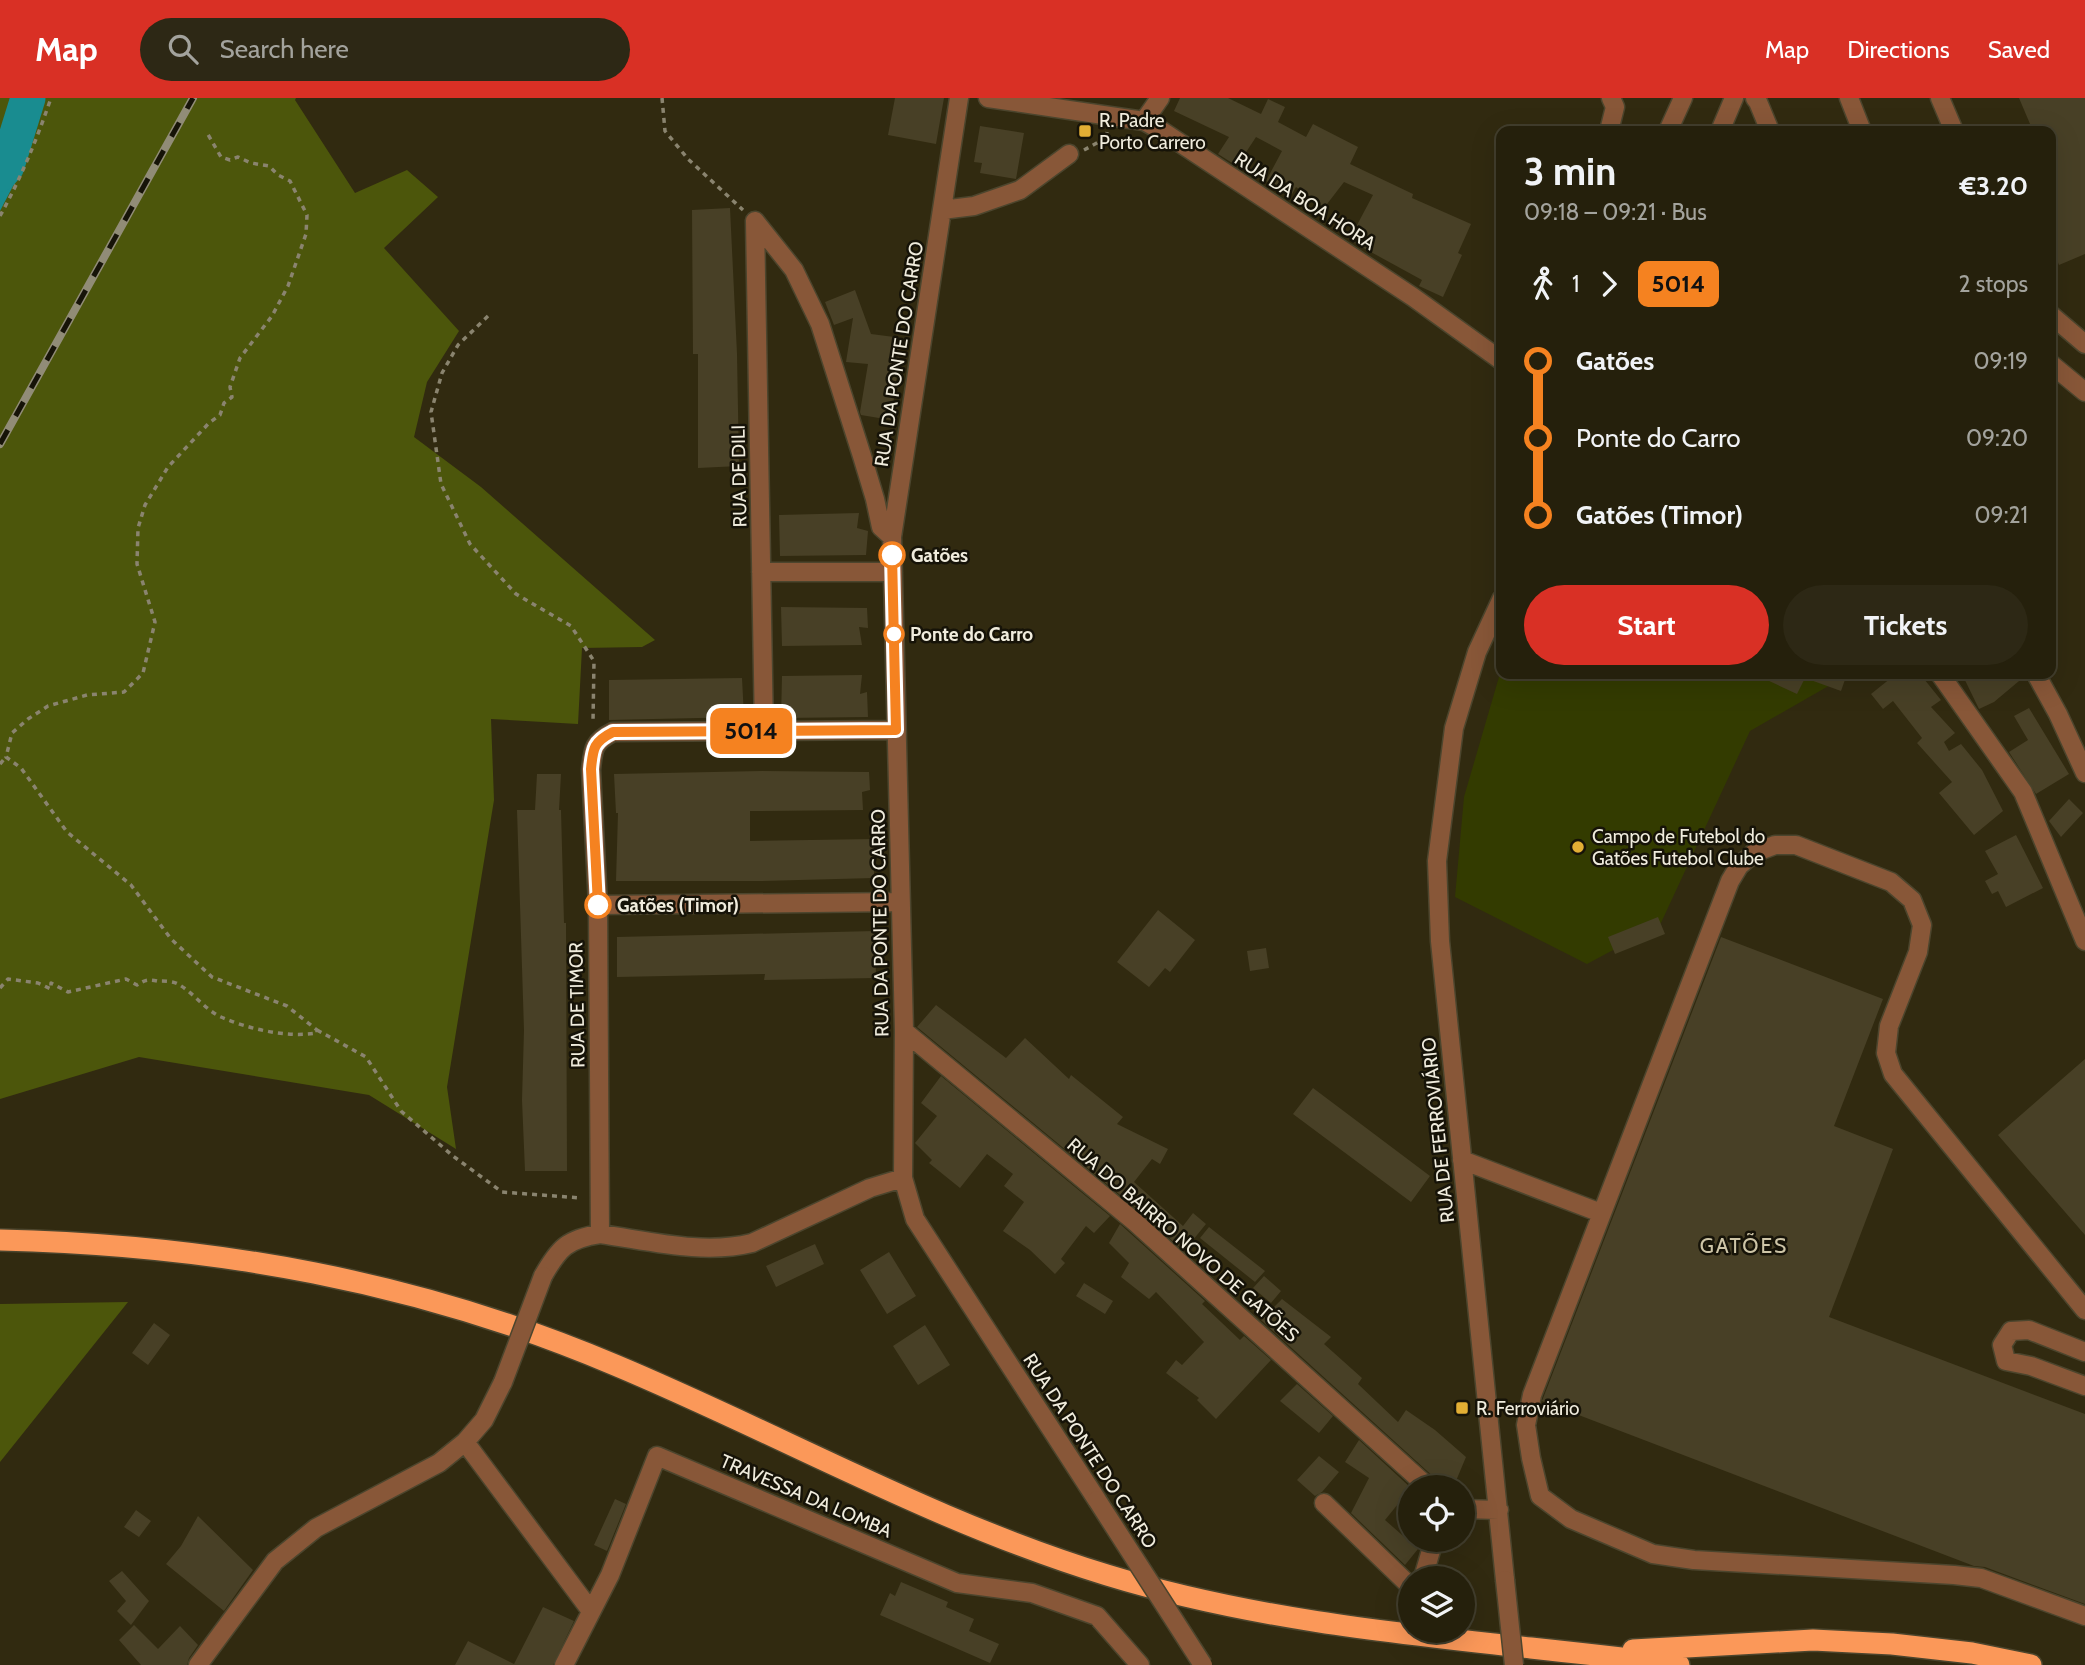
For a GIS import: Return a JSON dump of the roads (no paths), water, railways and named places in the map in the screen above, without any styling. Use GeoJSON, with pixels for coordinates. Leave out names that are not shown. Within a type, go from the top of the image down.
{"type":"FeatureCollection","features":[{"type":"Feature","properties":{"kind":"highway"},"geometry":{"type":"LineString","coordinates":[[0,1240],[133,1247],[299,1268],[407,1293],[494,1319],[577,1349],[918,1504],[1033,1550],[1106,1575],[1168,1592],[1291,1618],[1394,1634],[1582,1652],[1679,1665]]}},
{"type":"Feature","properties":{"kind":"highway"},"geometry":{"type":"LineString","coordinates":[[1582,1652],[1813,1640],[1892,1644],[1972,1653],[2032,1665]]}},
{"type":"Feature","properties":{"kind":"highway"},"geometry":{"type":"LineString","coordinates":[[1582,1652],[1610,1665]]}},
{"type":"Feature","properties":{"kind":"street","name":"RUA DA PONTE DO CARRO"},"geometry":{"type":"LineString","coordinates":[[959,98],[892,537],[904,1031],[903,1178],[915,1219],[1203,1665]]}},
{"type":"Feature","properties":{"kind":"street","name":"RUA DA BOA HORA"},"geometry":{"type":"LineString","coordinates":[[988,98],[1144,121],[1413,297],[1496,355]]}},
{"type":"Feature","properties":{"kind":"street"},"geometry":{"type":"LineString","coordinates":[[1144,121],[1160,98]]}},
{"type":"Feature","properties":{"kind":"street"},"geometry":{"type":"LineString","coordinates":[[1670,126],[1682,98]]}},
{"type":"Feature","properties":{"kind":"street"},"geometry":{"type":"LineString","coordinates":[[1722,126],[1734,98]]}},
{"type":"Feature","properties":{"kind":"street"},"geometry":{"type":"LineString","coordinates":[[1755,98],[1768,126]]}},
{"type":"Feature","properties":{"kind":"street"},"geometry":{"type":"LineString","coordinates":[[1849,98],[1860,126]]}},
{"type":"Feature","properties":{"kind":"street"},"geometry":{"type":"LineString","coordinates":[[1940,98],[1952,126]]}},
{"type":"Feature","properties":{"kind":"street"},"geometry":{"type":"LineString","coordinates":[[1610,126],[1613,103]]}},
{"type":"Feature","properties":{"kind":"street"},"geometry":{"type":"LineString","coordinates":[[942,210],[974,206],[1020,190],[1069,154]]}},
{"type":"Feature","properties":{"kind":"street","name":"RUA DE DILI"},"geometry":{"type":"LineString","coordinates":[[764,731],[755,221],[794,270],[820,324],[862,456],[881,527],[892,537]]}},
{"type":"Feature","properties":{"kind":"street"},"geometry":{"type":"LineString","coordinates":[[2056,319],[2085,344]]}},
{"type":"Feature","properties":{"kind":"street"},"geometry":{"type":"LineString","coordinates":[[2056,369],[2085,392]]}},
{"type":"Feature","properties":{"kind":"street"},"geometry":{"type":"LineString","coordinates":[[761,572],[893,572]]}},
{"type":"Feature","properties":{"kind":"street","name":"RUA DE FERROVIÁRIO"},"geometry":{"type":"LineString","coordinates":[[1496,611],[1477,652],[1454,728],[1437,861],[1440,940],[1514,1665]]}},
{"type":"Feature","properties":{"kind":"street"},"geometry":{"type":"LineString","coordinates":[[1944,679],[2023,792],[2085,941]]}},
{"type":"Feature","properties":{"kind":"street"},"geometry":{"type":"LineString","coordinates":[[2039,679],[2085,773]]}},
{"type":"Feature","properties":{"kind":"street"},"geometry":{"type":"LineString","coordinates":[[764,731],[896,730]]}},
{"type":"Feature","properties":{"kind":"street","name":"RUA DE TIMOR"},"geometry":{"type":"LineString","coordinates":[[600,1234],[598,905],[591,769],[593,748],[603,737],[613,732],[764,731]]}},
{"type":"Feature","properties":{"kind":"street"},"geometry":{"type":"LineString","coordinates":[[2085,1310],[1893,1074],[1886,1053],[1889,1026],[1918,952],[1922,925],[1912,900],[1891,881],[1796,845],[1774,845],[1754,853],[1739,866],[1730,881],[1532,1395],[1526,1425],[1540,1496],[1572,1519],[1653,1553],[1694,1560],[1968,1576],[2007,1586],[2085,1616]]}},
{"type":"Feature","properties":{"kind":"street"},"geometry":{"type":"LineString","coordinates":[[598,905],[901,902]]}},
{"type":"Feature","properties":{"kind":"street","name":"RUA DO BAIRRO NOVO DE GATÕES"},"geometry":{"type":"LineString","coordinates":[[904,1031],[1135,1222],[1415,1475]]}},
{"type":"Feature","properties":{"kind":"street"},"geometry":{"type":"LineString","coordinates":[[1462,1160],[1601,1213]]}},
{"type":"Feature","properties":{"kind":"street"},"geometry":{"type":"LineString","coordinates":[[198,1665],[275,1561],[316,1528],[439,1463],[484,1420],[503,1382],[543,1276],[557,1252],[570,1242],[600,1234],[715,1248],[739,1246],[752,1243],[870,1188],[903,1178]]}},
{"type":"Feature","properties":{"kind":"street"},"geometry":{"type":"LineString","coordinates":[[2085,1352],[2029,1330],[2011,1331],[2002,1345],[2006,1361],[2031,1366],[2085,1386]]}},
{"type":"Feature","properties":{"kind":"street"},"geometry":{"type":"LineString","coordinates":[[465,1441],[591,1611]]}},
{"type":"Feature","properties":{"kind":"street","name":"TRAVESSA DA LOMBA"},"geometry":{"type":"LineString","coordinates":[[564,1665],[610,1575],[657,1456],[957,1583],[1032,1593],[1097,1616],[1140,1665]]}},
{"type":"Feature","properties":{"kind":"street"},"geometry":{"type":"LineString","coordinates":[[1324,1503],[1398,1574]]}},
{"type":"Feature","properties":{"kind":"street"},"geometry":{"type":"LineString","coordinates":[[1475,1509],[1499,1510]]}},
{"type":"Feature","properties":{"kind":"water"},"geometry":{"type":"Polygon","coordinates":[[[3,152],[24,165],[0,211],[0,155],[3,152]]]}},
{"type":"Feature","properties":{"kind":"waterway"},"geometry":{"type":"LineString","coordinates":[[0,174],[7,166],[28,98]]}},
{"type":"Feature","properties":{"kind":"railway"},"geometry":{"type":"LineString","coordinates":[[0,444],[193,98]]}},
{"type":"Feature","properties":{"kind":"place","name":"R. Padre Porto Carrero"},"geometry":{"type":"Point","coordinates":[1085,131]}},
{"type":"Feature","properties":{"kind":"place","name":"Gatões"},"geometry":{"type":"Point","coordinates":[892,555]}},
{"type":"Feature","properties":{"kind":"place","name":"Ponte do Carro"},"geometry":{"type":"Point","coordinates":[894,634]}},
{"type":"Feature","properties":{"kind":"place","name":"Campo de Futebol do Gatões Futebol Clube"},"geometry":{"type":"Point","coordinates":[1578,847]}},
{"type":"Feature","properties":{"kind":"place","name":"Gatões (Timor)"},"geometry":{"type":"Point","coordinates":[598,905]}},
{"type":"Feature","properties":{"kind":"place","name":"R. Ferroviário"},"geometry":{"type":"Point","coordinates":[1462,1408]}},
{"type":"Feature","properties":{"kind":"district","name":"GATÕES"},"geometry":{"type":"Point","coordinates":[1744,1245]}}]}
